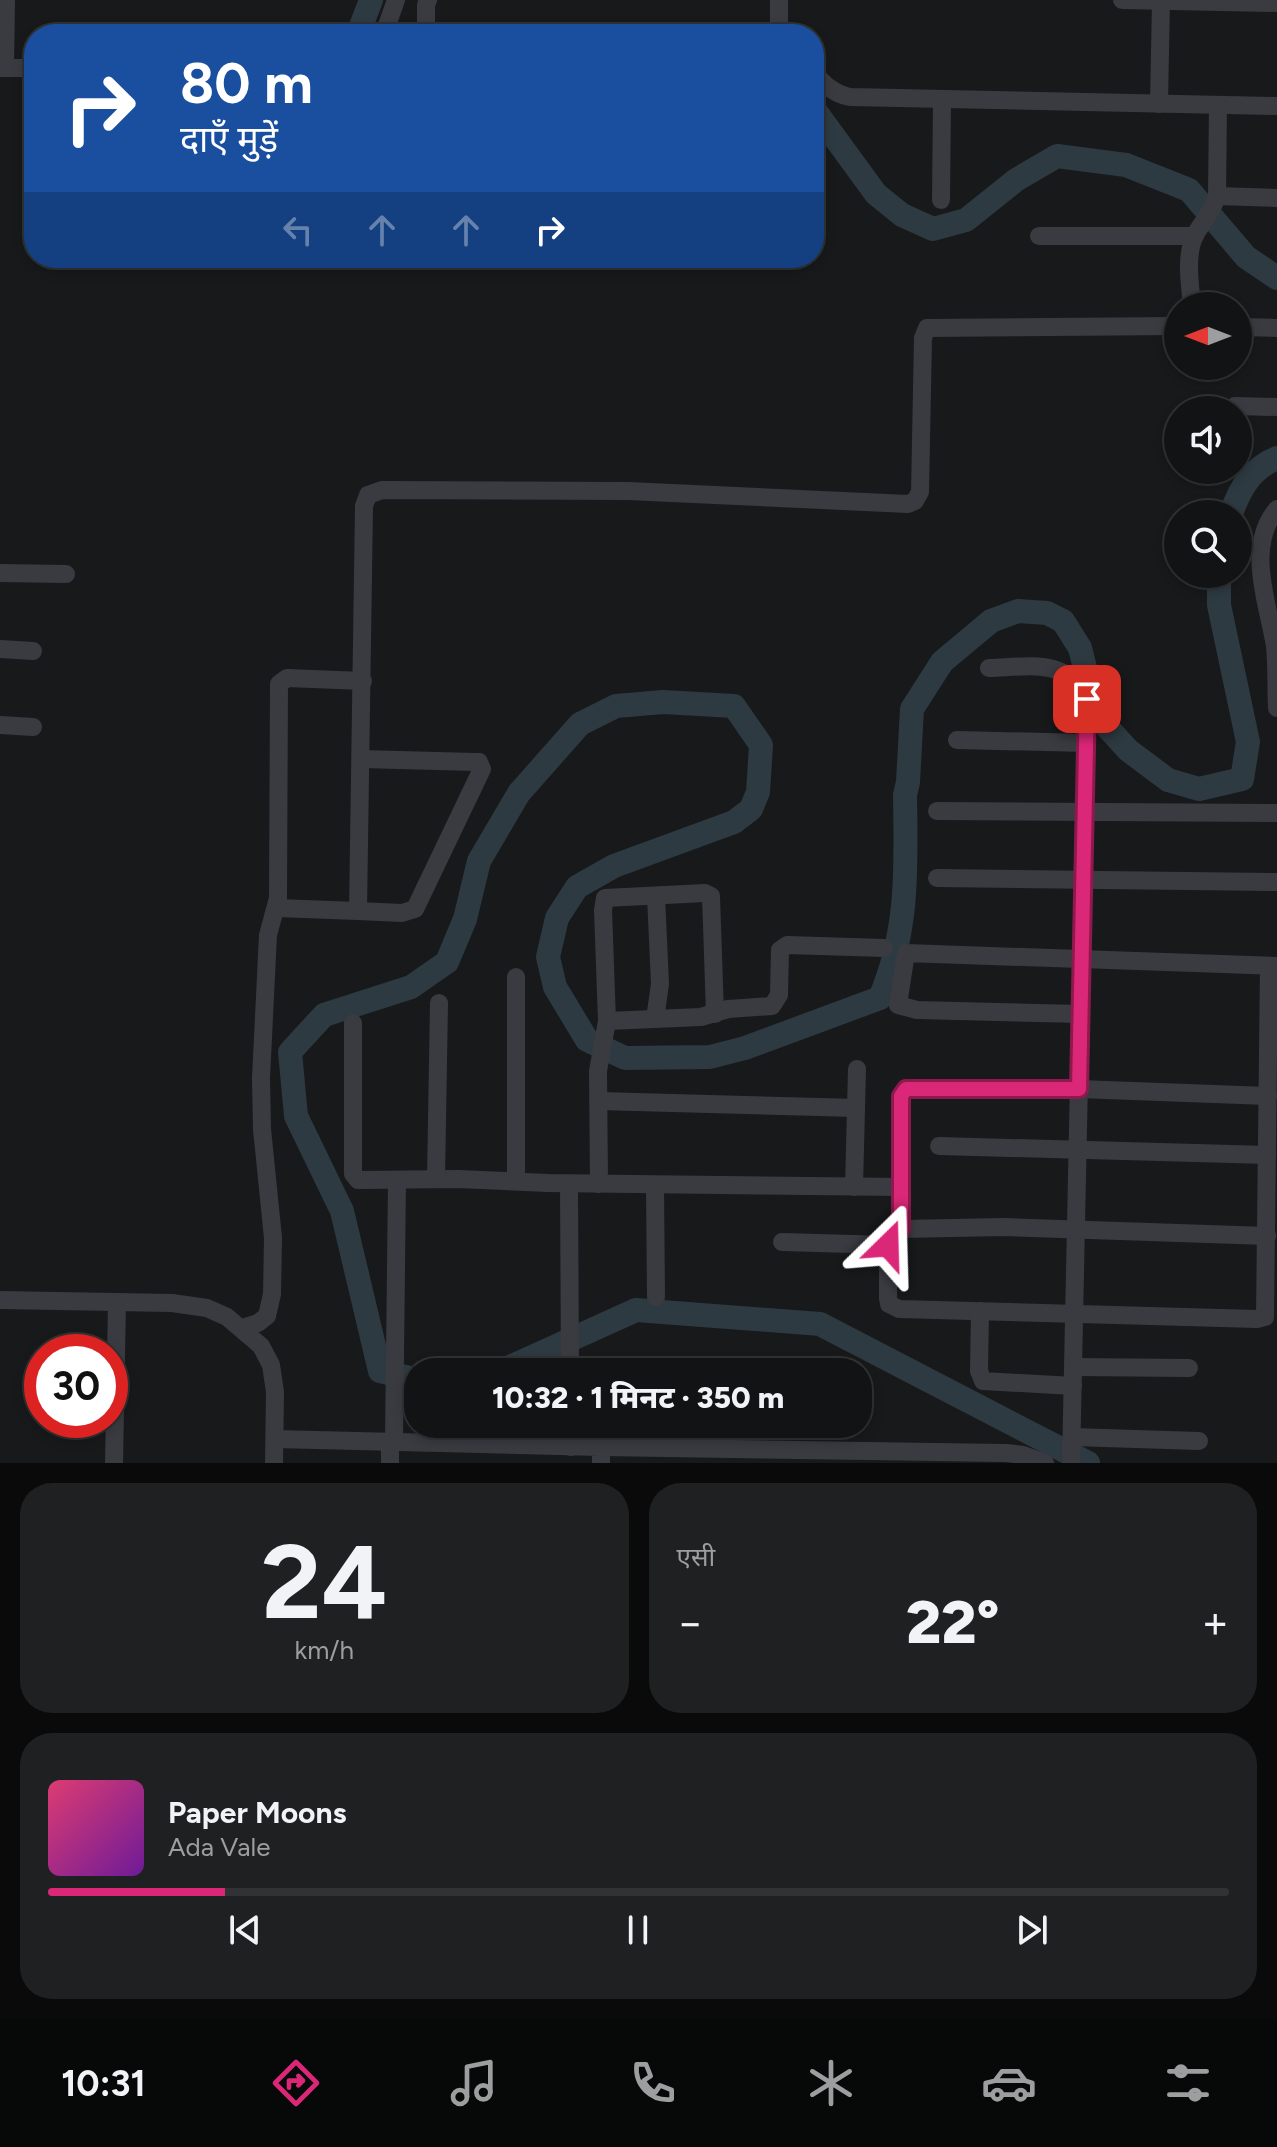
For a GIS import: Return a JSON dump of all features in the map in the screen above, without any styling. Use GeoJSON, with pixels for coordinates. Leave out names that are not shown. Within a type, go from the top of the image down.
{"type":"FeatureCollection","features":[{"type":"Feature","properties":{"kind":"street"},"geometry":{"type":"LineString","coordinates":[[6,0],[2,68],[24,68]]}},
{"type":"Feature","properties":{"kind":"street"},"geometry":{"type":"LineString","coordinates":[[388,24],[396,0]]}},
{"type":"Feature","properties":{"kind":"street"},"geometry":{"type":"LineString","coordinates":[[426,24],[428,0]]}},
{"type":"Feature","properties":{"kind":"street"},"geometry":{"type":"LineString","coordinates":[[779,0],[779,24]]}},
{"type":"Feature","properties":{"kind":"street"},"geometry":{"type":"LineString","coordinates":[[1122,0],[1277,3]]}},
{"type":"Feature","properties":{"kind":"street"},"geometry":{"type":"LineString","coordinates":[[1159,104],[1161,0]]}},
{"type":"Feature","properties":{"kind":"street"},"geometry":{"type":"LineString","coordinates":[[824,84],[839,95],[850,97],[1277,106]]}},
{"type":"Feature","properties":{"kind":"street"},"geometry":{"type":"LineString","coordinates":[[941,200],[942,101]]}},
{"type":"Feature","properties":{"kind":"street"},"geometry":{"type":"LineString","coordinates":[[1191,292],[1189,263],[1195,236],[1212,207],[1218,105]]}},
{"type":"Feature","properties":{"kind":"street"},"geometry":{"type":"LineString","coordinates":[[1212,207],[1277,198]]}},
{"type":"Feature","properties":{"kind":"street"},"geometry":{"type":"LineString","coordinates":[[1039,236],[1195,236]]}},
{"type":"Feature","properties":{"kind":"street"},"geometry":{"type":"LineString","coordinates":[[358,911],[364,506],[368,495],[374,492],[628,491],[908,504],[915,501],[920,492],[923,338],[927,328],[1164,326]]}},
{"type":"Feature","properties":{"kind":"street"},"geometry":{"type":"LineString","coordinates":[[1252,327],[1277,328]]}},
{"type":"Feature","properties":{"kind":"street"},"geometry":{"type":"LineString","coordinates":[[1252,406],[1277,407]]}},
{"type":"Feature","properties":{"kind":"street"},"geometry":{"type":"LineString","coordinates":[[1274,516],[1262,534],[1261,551],[1272,598],[1277,708]]}},
{"type":"Feature","properties":{"kind":"street"},"geometry":{"type":"LineString","coordinates":[[0,573],[66,574]]}},
{"type":"Feature","properties":{"kind":"street"},"geometry":{"type":"LineString","coordinates":[[0,649],[33,651]]}},
{"type":"Feature","properties":{"kind":"street"},"geometry":{"type":"LineString","coordinates":[[989,668],[1057,669],[1071,675],[1080,684],[1087,699],[1071,1463]]}},
{"type":"Feature","properties":{"kind":"street"},"geometry":{"type":"LineString","coordinates":[[242,1328],[258,1323],[267,1316],[271,1307],[273,1238],[262,1129],[261,1078],[268,935],[277,908],[279,684],[287,678],[363,681]]}},
{"type":"Feature","properties":{"kind":"street"},"geometry":{"type":"LineString","coordinates":[[0,725],[33,727]]}},
{"type":"Feature","properties":{"kind":"street"},"geometry":{"type":"LineString","coordinates":[[957,740],[1087,743]]}},
{"type":"Feature","properties":{"kind":"street"},"geometry":{"type":"LineString","coordinates":[[277,908],[402,913],[415,909],[482,769],[479,762],[361,759]]}},
{"type":"Feature","properties":{"kind":"street"},"geometry":{"type":"LineString","coordinates":[[937,811],[1277,813]]}},
{"type":"Feature","properties":{"kind":"street"},"geometry":{"type":"LineString","coordinates":[[937,878],[1277,882]]}},
{"type":"Feature","properties":{"kind":"street"},"geometry":{"type":"LineString","coordinates":[[599,1184],[600,1059],[605,1030],[603,902],[610,896],[705,893],[711,896],[715,1014]]}},
{"type":"Feature","properties":{"kind":"street"},"geometry":{"type":"LineString","coordinates":[[655,1019],[660,984],[656,896]]}},
{"type":"Feature","properties":{"kind":"street"},"geometry":{"type":"LineString","coordinates":[[605,1030],[655,1019],[701,1017],[728,1009],[766,1008],[777,1001],[779,995],[782,946],[884,948]]}},
{"type":"Feature","properties":{"kind":"street"},"geometry":{"type":"LineString","coordinates":[[1081,1014],[917,1010],[898,1005],[906,953],[1273,966],[1266,1313],[1261,1318],[1074,1315],[899,1309],[889,1304],[888,1245],[892,1236],[901,1229],[1004,1227],[1267,1236]]}},
{"type":"Feature","properties":{"kind":"street"},"geometry":{"type":"LineString","coordinates":[[516,977],[516,1181]]}},
{"type":"Feature","properties":{"kind":"street"},"geometry":{"type":"LineString","coordinates":[[436,1179],[439,1003]]}},
{"type":"Feature","properties":{"kind":"street"},"geometry":{"type":"LineString","coordinates":[[353,1023],[353,1174],[358,1180],[902,1187]]}},
{"type":"Feature","properties":{"kind":"street"},"geometry":{"type":"LineString","coordinates":[[854,1187],[857,1069]]}},
{"type":"Feature","properties":{"kind":"street"},"geometry":{"type":"LineString","coordinates":[[901,1229],[901,1096],[906,1089],[1079,1089],[1268,1096]]}},
{"type":"Feature","properties":{"kind":"street"},"geometry":{"type":"LineString","coordinates":[[599,1101],[728,1102],[856,1108]]}},
{"type":"Feature","properties":{"kind":"street"},"geometry":{"type":"LineString","coordinates":[[939,1146],[1267,1155]]}},
{"type":"Feature","properties":{"kind":"street"},"geometry":{"type":"LineString","coordinates":[[390,1463],[396,1371],[397,1180]]}},
{"type":"Feature","properties":{"kind":"street"},"geometry":{"type":"LineString","coordinates":[[569,1184],[570,1358]]}},
{"type":"Feature","properties":{"kind":"street"},"geometry":{"type":"LineString","coordinates":[[655,1185],[656,1297]]}},
{"type":"Feature","properties":{"kind":"street"},"geometry":{"type":"LineString","coordinates":[[782,1242],[888,1245]]}},
{"type":"Feature","properties":{"kind":"street"},"geometry":{"type":"LineString","coordinates":[[0,1300],[191,1304],[227,1317],[261,1346],[271,1365],[275,1392],[274,1463]]}},
{"type":"Feature","properties":{"kind":"street"},"geometry":{"type":"LineString","coordinates":[[114,1463],[117,1303]]}},
{"type":"Feature","properties":{"kind":"street"},"geometry":{"type":"LineString","coordinates":[[980,1311],[979,1371],[983,1381],[1073,1386]]}},
{"type":"Feature","properties":{"kind":"street"},"geometry":{"type":"LineString","coordinates":[[1073,1367],[1189,1368]]}},
{"type":"Feature","properties":{"kind":"street"},"geometry":{"type":"LineString","coordinates":[[571,1438],[571,1447]]}},
{"type":"Feature","properties":{"kind":"street"},"geometry":{"type":"LineString","coordinates":[[275,1439],[571,1447],[601,1455],[1006,1453],[1045,1463]]}},
{"type":"Feature","properties":{"kind":"street"},"geometry":{"type":"LineString","coordinates":[[1072,1440],[1199,1441]]}},
{"type":"Feature","properties":{"kind":"waterway"},"geometry":{"type":"LineString","coordinates":[[362,24],[371,0]]}},
{"type":"Feature","properties":{"kind":"waterway"},"geometry":{"type":"LineString","coordinates":[[824,123],[876,194],[902,215],[933,229],[966,220],[1016,180],[1057,156],[1126,165],[1189,190],[1246,257],[1277,278]]}},
{"type":"Feature","properties":{"kind":"waterway"},"geometry":{"type":"LineString","coordinates":[[1236,500],[1248,480],[1277,458]]}},
{"type":"Feature","properties":{"kind":"waterway"},"geometry":{"type":"LineString","coordinates":[[404,1377],[380,1371],[342,1211],[296,1116],[290,1052],[324,1015],[411,987],[447,962],[465,919],[479,861],[519,793],[580,724],[616,706],[663,702],[734,706],[761,745],[758,792],[751,809],[734,822],[614,866],[577,887],[557,918],[548,957],[555,987],[587,1040],[625,1058],[710,1057],[745,1048],[880,998],[896,948],[904,898],[905,795],[912,709],[942,662],[991,621],[1018,611],[1047,613],[1063,621],[1080,648],[1097,716],[1128,750],[1168,780],[1199,789],[1242,779],[1248,742],[1219,605],[1219,588]]}},
{"type":"Feature","properties":{"kind":"waterway"},"geometry":{"type":"LineString","coordinates":[[530,1358],[636,1310],[820,1324],[1088,1463]]}},
{"type":"Feature","properties":{"kind":"route"},"geometry":{"type":"LineString","coordinates":[[888,1245],[892,1236],[901,1229],[901,1096],[906,1089],[1079,1089],[1087,699]]}}]}
